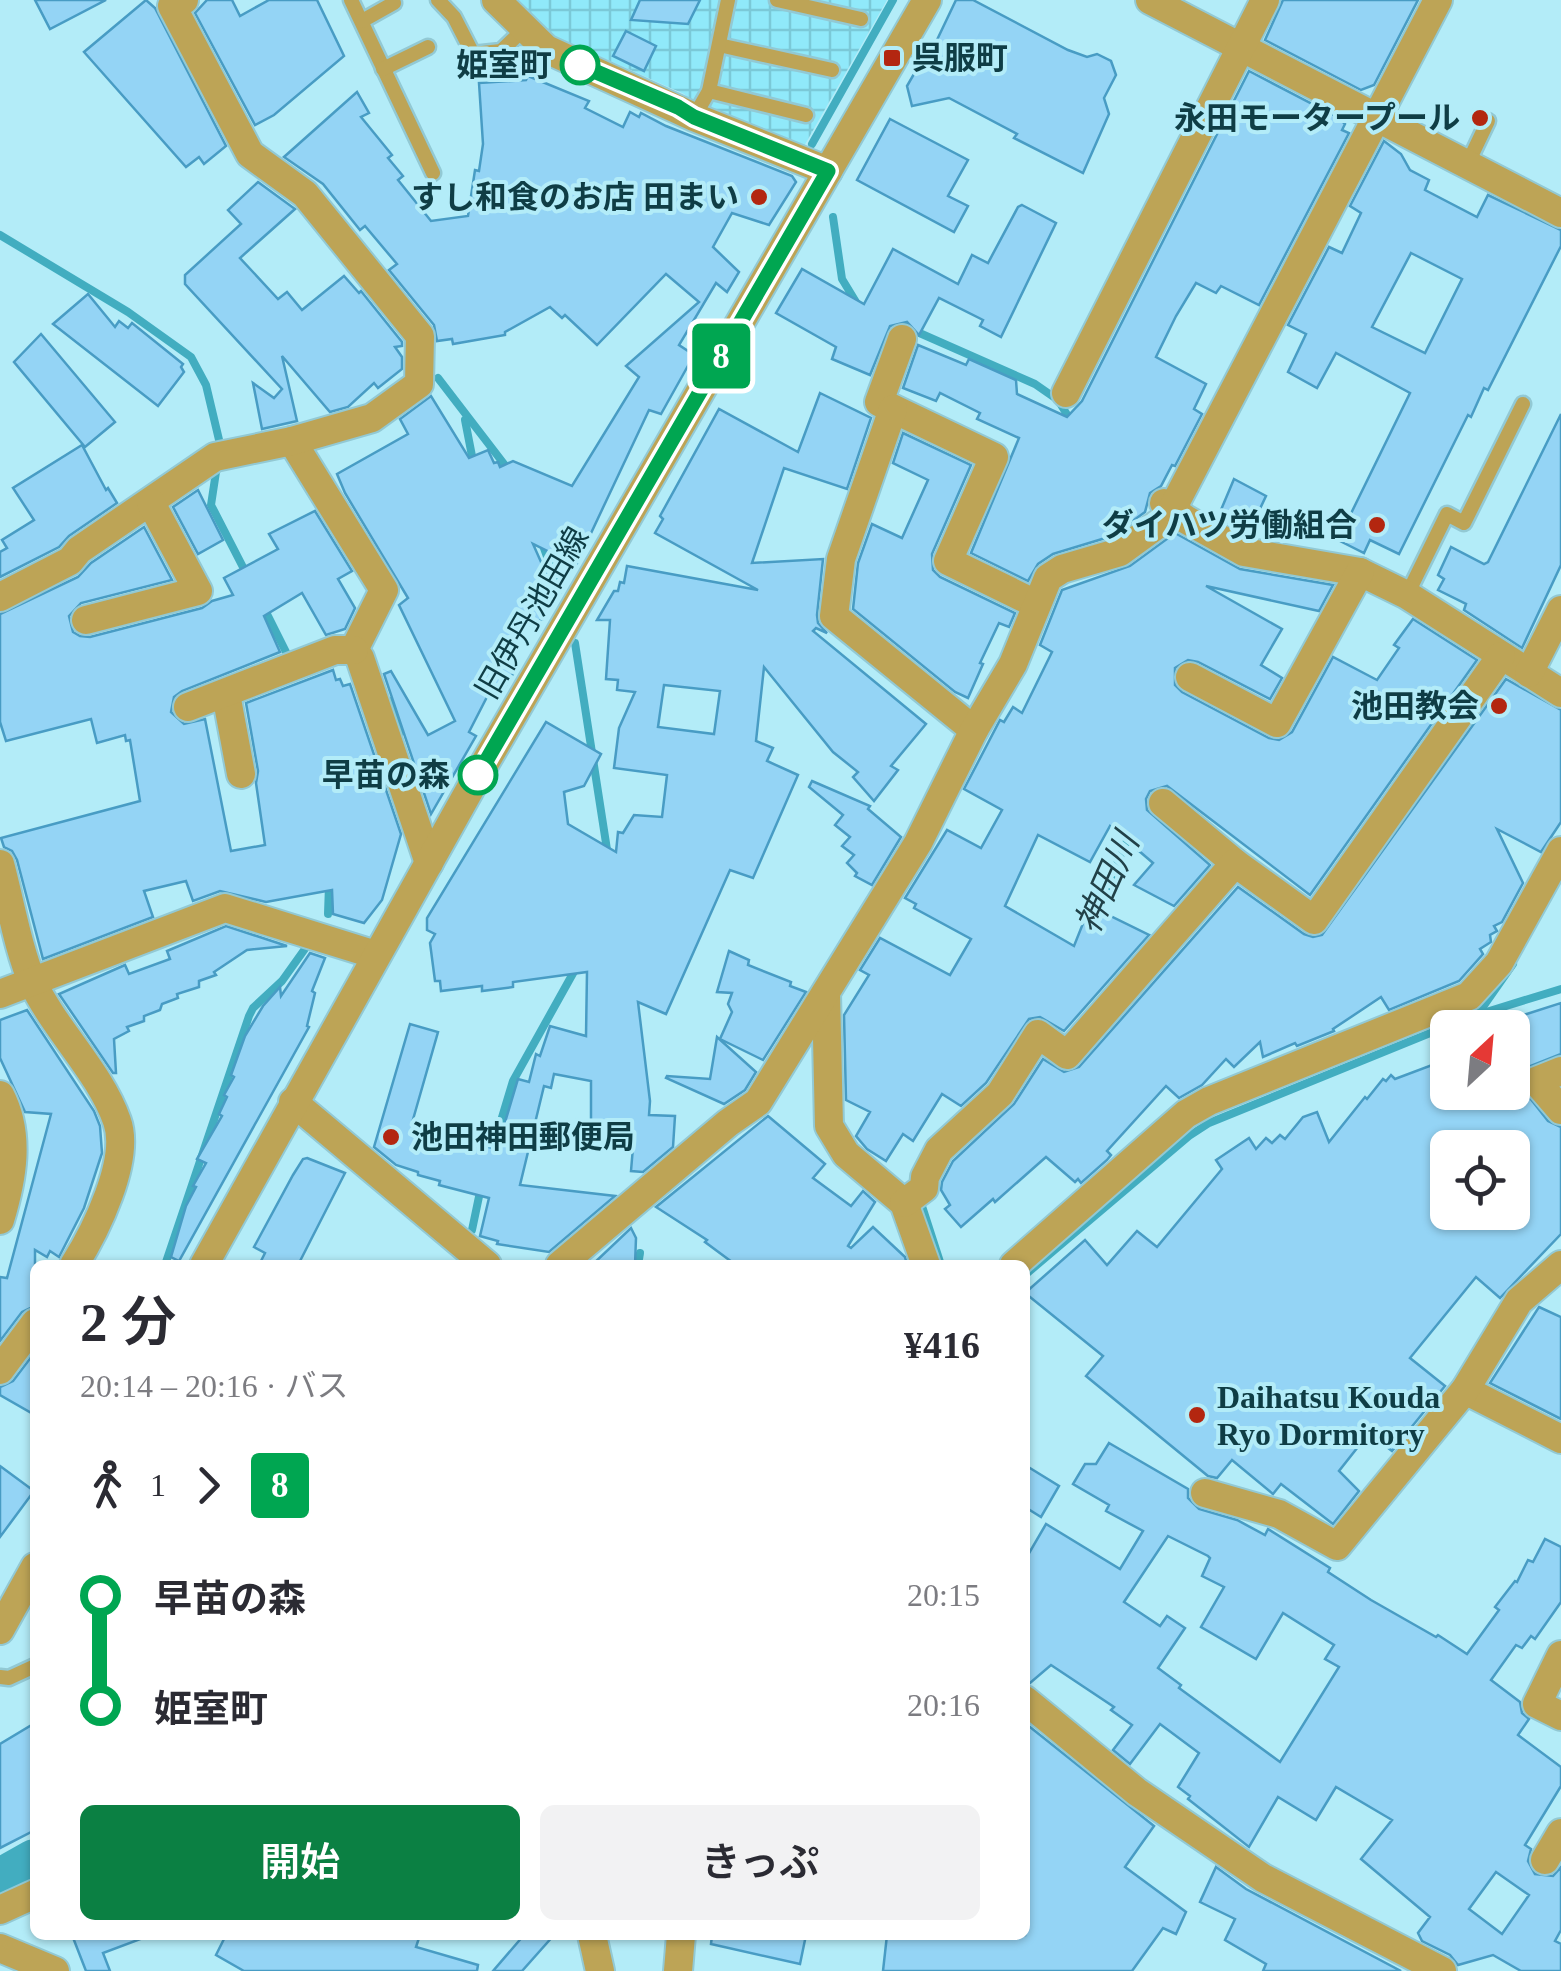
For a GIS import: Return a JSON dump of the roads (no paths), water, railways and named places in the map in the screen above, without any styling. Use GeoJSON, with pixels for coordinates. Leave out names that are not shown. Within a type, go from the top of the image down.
{"type":"FeatureCollection","features":[{"type":"Feature","properties":{"kind":"street"},"geometry":{"type":"LineString","coordinates":[[0,597],[70,561],[79,550],[216,457],[372,418],[419,384],[420,336],[305,194],[250,154],[172,6],[184,0]]}},
{"type":"Feature","properties":{"kind":"street"},"geometry":{"type":"LineString","coordinates":[[496,0],[546,49],[694,117],[828,171]]}},
{"type":"Feature","properties":{"kind":"street"},"geometry":{"type":"LineString","coordinates":[[1066,393],[1265,0]]}},
{"type":"Feature","properties":{"kind":"street"},"geometry":{"type":"LineString","coordinates":[[566,1260],[758,1102],[918,843],[974,730],[1013,664],[1042,588],[1054,574],[1127,548],[1162,522],[1438,0]]}},
{"type":"Feature","properties":{"kind":"street","name":"旧伊丹池田線"},"geometry":{"type":"LineString","coordinates":[[207,1260],[376,954],[925,1]]}},
{"type":"Feature","properties":{"kind":"street"},"geometry":{"type":"LineString","coordinates":[[1160,2],[1561,212]]}},
{"type":"Feature","properties":{"kind":"street"},"geometry":{"type":"LineString","coordinates":[[902,339],[879,402],[994,457],[948,561],[1036,604]]}},
{"type":"Feature","properties":{"kind":"street"},"geometry":{"type":"LineString","coordinates":[[893,409],[841,558],[834,616],[974,730]]}},
{"type":"Feature","properties":{"kind":"street"},"geometry":{"type":"LineString","coordinates":[[292,440],[384,590],[354,650]]}},
{"type":"Feature","properties":{"kind":"street"},"geometry":{"type":"LineString","coordinates":[[86,620],[198,592],[150,503]]}},
{"type":"Feature","properties":{"kind":"street"},"geometry":{"type":"LineString","coordinates":[[1168,506],[1244,552],[1360,572],[1407,594],[1561,692]]}},
{"type":"Feature","properties":{"kind":"street"},"geometry":{"type":"LineString","coordinates":[[1190,677],[1278,722],[1360,572]]}},
{"type":"Feature","properties":{"kind":"street"},"geometry":{"type":"LineString","coordinates":[[1529,673],[1561,610]]}},
{"type":"Feature","properties":{"kind":"street"},"geometry":{"type":"LineString","coordinates":[[188,707],[335,650],[354,650]]}},
{"type":"Feature","properties":{"kind":"street"},"geometry":{"type":"LineString","coordinates":[[354,650],[409,796],[419,840],[429,863]]}},
{"type":"Feature","properties":{"kind":"street"},"geometry":{"type":"LineString","coordinates":[[1163,803],[1235,863],[1314,920],[1500,656]]}},
{"type":"Feature","properties":{"kind":"street"},"geometry":{"type":"LineString","coordinates":[[226,694],[241,774]]}},
{"type":"Feature","properties":{"kind":"street"},"geometry":{"type":"LineString","coordinates":[[1020,1260],[1186,1114],[1469,996],[1498,964],[1561,851]]}},
{"type":"Feature","properties":{"kind":"street"},"geometry":{"type":"LineString","coordinates":[[904,1203],[924,1188],[925,1177],[948,1138],[1000,1094],[1038,1034],[1066,1055],[1235,863]]}},
{"type":"Feature","properties":{"kind":"street"},"geometry":{"type":"LineString","coordinates":[[0,864],[33,983],[106,1098],[119,1129],[115,1172],[77,1260]]}},
{"type":"Feature","properties":{"kind":"street"},"geometry":{"type":"LineString","coordinates":[[0,994],[226,908],[376,954]]}},
{"type":"Feature","properties":{"kind":"street"},"geometry":{"type":"LineString","coordinates":[[826,992],[828,1126],[846,1154],[904,1203],[924,1260]]}},
{"type":"Feature","properties":{"kind":"street"},"geometry":{"type":"LineString","coordinates":[[1561,1071],[1536,1081],[1561,1110]]}},
{"type":"Feature","properties":{"kind":"street"},"geometry":{"type":"LineString","coordinates":[[0,1096],[14,1140],[0,1220]]}},
{"type":"Feature","properties":{"kind":"street"},"geometry":{"type":"LineString","coordinates":[[293,1102],[481,1260]]}},
{"type":"Feature","properties":{"kind":"street"},"geometry":{"type":"LineString","coordinates":[[1204,1493],[1279,1514],[1336,1546],[1466,1390],[1519,1302],[1561,1265]]}},
{"type":"Feature","properties":{"kind":"street"},"geometry":{"type":"LineString","coordinates":[[0,1370],[30,1329]]}},
{"type":"Feature","properties":{"kind":"street"},"geometry":{"type":"LineString","coordinates":[[1466,1390],[1561,1439]]}},
{"type":"Feature","properties":{"kind":"street"},"geometry":{"type":"LineString","coordinates":[[0,1630],[30,1577]]}},
{"type":"Feature","properties":{"kind":"street"},"geometry":{"type":"LineString","coordinates":[[1561,1656],[1537,1704],[1561,1716]]}},
{"type":"Feature","properties":{"kind":"street"},"geometry":{"type":"LineString","coordinates":[[1030,1704],[1137,1792],[1263,1878],[1442,1971]]}},
{"type":"Feature","properties":{"kind":"street"},"geometry":{"type":"LineString","coordinates":[[1545,1860],[1561,1833]]}},
{"type":"Feature","properties":{"kind":"street"},"geometry":{"type":"LineString","coordinates":[[0,1910],[30,1896]]}},
{"type":"Feature","properties":{"kind":"street"},"geometry":{"type":"LineString","coordinates":[[593,1940],[600,1971]]}},
{"type":"Feature","properties":{"kind":"street"},"geometry":{"type":"LineString","coordinates":[[678,1971],[681,1940]]}},
{"type":"Feature","properties":{"kind":"street"},"geometry":{"type":"LineString","coordinates":[[0,1948],[56,1971]]}},
{"type":"Feature","properties":{"kind":"lane"},"geometry":{"type":"LineString","coordinates":[[352,0],[432,174]]}},
{"type":"Feature","properties":{"kind":"lane"},"geometry":{"type":"LineString","coordinates":[[438,0],[454,17],[473,54],[501,52],[523,30]]}},
{"type":"Feature","properties":{"kind":"lane"},"geometry":{"type":"LineString","coordinates":[[694,117],[709,91],[728,0]]}},
{"type":"Feature","properties":{"kind":"lane"},"geometry":{"type":"LineString","coordinates":[[777,0],[861,19]]}},
{"type":"Feature","properties":{"kind":"lane"},"geometry":{"type":"LineString","coordinates":[[362,21],[394,3]]}},
{"type":"Feature","properties":{"kind":"lane"},"geometry":{"type":"LineString","coordinates":[[719,45],[832,70]]}},
{"type":"Feature","properties":{"kind":"lane"},"geometry":{"type":"LineString","coordinates":[[383,69],[428,47]]}},
{"type":"Feature","properties":{"kind":"lane"},"geometry":{"type":"LineString","coordinates":[[709,91],[806,115]]}},
{"type":"Feature","properties":{"kind":"lane"},"geometry":{"type":"LineString","coordinates":[[1466,165],[1488,121]]}},
{"type":"Feature","properties":{"kind":"lane"},"geometry":{"type":"LineString","coordinates":[[1407,594],[1447,514],[1464,522],[1523,404]]}},
{"type":"Feature","properties":{"kind":"lane"},"geometry":{"type":"LineString","coordinates":[[0,1677],[9,1678],[30,1668]]}},
{"type":"Feature","properties":{"kind":"waterway","name":"神田川"},"geometry":{"type":"LineString","coordinates":[[812,144],[893,0]]}},
{"type":"Feature","properties":{"kind":"waterway","name":"神田川"},"geometry":{"type":"LineString","coordinates":[[833,217],[842,279],[856,302]]}},
{"type":"Feature","properties":{"kind":"waterway"},"geometry":{"type":"LineString","coordinates":[[0,235],[128,312],[191,357],[206,385],[220,444]]}},
{"type":"Feature","properties":{"kind":"waterway","name":"神田川"},"geometry":{"type":"LineString","coordinates":[[890,320],[1035,384],[1058,400],[1071,421]]}},
{"type":"Feature","properties":{"kind":"waterway"},"geometry":{"type":"LineString","coordinates":[[438,378],[511,473]]}},
{"type":"Feature","properties":{"kind":"waterway"},"geometry":{"type":"LineString","coordinates":[[465,420],[471,465]]}},
{"type":"Feature","properties":{"kind":"waterway"},"geometry":{"type":"LineString","coordinates":[[216,472],[211,505],[246,573]]}},
{"type":"Feature","properties":{"kind":"waterway"},"geometry":{"type":"LineString","coordinates":[[541,540],[559,590]]}},
{"type":"Feature","properties":{"kind":"waterway"},"geometry":{"type":"LineString","coordinates":[[264,608],[288,656]]}},
{"type":"Feature","properties":{"kind":"waterway"},"geometry":{"type":"LineString","coordinates":[[575,643],[608,856]]}},
{"type":"Feature","properties":{"kind":"waterway"},"geometry":{"type":"LineString","coordinates":[[391,701],[400,733],[397,738]]}},
{"type":"Feature","properties":{"kind":"waterway","name":"神田川"},"geometry":{"type":"LineString","coordinates":[[1093,918],[1130,834]]}},
{"type":"Feature","properties":{"kind":"waterway"},"geometry":{"type":"LineString","coordinates":[[328,914],[329,885]]}},
{"type":"Feature","properties":{"kind":"waterway"},"geometry":{"type":"LineString","coordinates":[[167,1260],[249,1016],[282,981],[307,946]]}},
{"type":"Feature","properties":{"kind":"waterway"},"geometry":{"type":"LineString","coordinates":[[1481,1010],[1513,964]]}},
{"type":"Feature","properties":{"kind":"waterway"},"geometry":{"type":"LineString","coordinates":[[491,1154],[513,1081],[576,968]]}},
{"type":"Feature","properties":{"kind":"waterway"},"geometry":{"type":"LineString","coordinates":[[1030,1271],[1209,1123],[1467,1018],[1561,989]]}},
{"type":"Feature","properties":{"kind":"waterway"},"geometry":{"type":"LineString","coordinates":[[472,1230],[481,1187]]}},
{"type":"Feature","properties":{"kind":"waterway","name":"神田川"},"geometry":{"type":"LineString","coordinates":[[920,1200],[939,1260]]}},
{"type":"Feature","properties":{"kind":"waterway"},"geometry":{"type":"LineString","coordinates":[[639,1260],[640,1253]]}},
{"type":"Feature","properties":{"kind":"waterway","name":"神田川"},"geometry":{"type":"LineString","coordinates":[[0,1883],[30,1866]]}},
{"type":"Feature","properties":{"kind":"place","name":"呉服町"},"geometry":{"type":"Point","coordinates":[892,58]}},
{"type":"Feature","properties":{"kind":"place","name":"姫室町"},"geometry":{"type":"Point","coordinates":[580,65]}},
{"type":"Feature","properties":{"kind":"place","name":"永田モータープール"},"geometry":{"type":"Point","coordinates":[1480,118]}},
{"type":"Feature","properties":{"kind":"place","name":"すし和食のお店 田まい"},"geometry":{"type":"Point","coordinates":[759,197]}},
{"type":"Feature","properties":{"kind":"place","name":"ダイハツ労働組合"},"geometry":{"type":"Point","coordinates":[1377,525]}},
{"type":"Feature","properties":{"kind":"place","name":"池田教会"},"geometry":{"type":"Point","coordinates":[1499,706]}},
{"type":"Feature","properties":{"kind":"place","name":"早苗の森"},"geometry":{"type":"Point","coordinates":[478,775]}},
{"type":"Feature","properties":{"kind":"place","name":"池田神田郵便局"},"geometry":{"type":"Point","coordinates":[391,1137]}},
{"type":"Feature","properties":{"kind":"place","name":"Daihatsu Kouda Ryo Dormitory"},"geometry":{"type":"Point","coordinates":[1197,1415]}}]}
